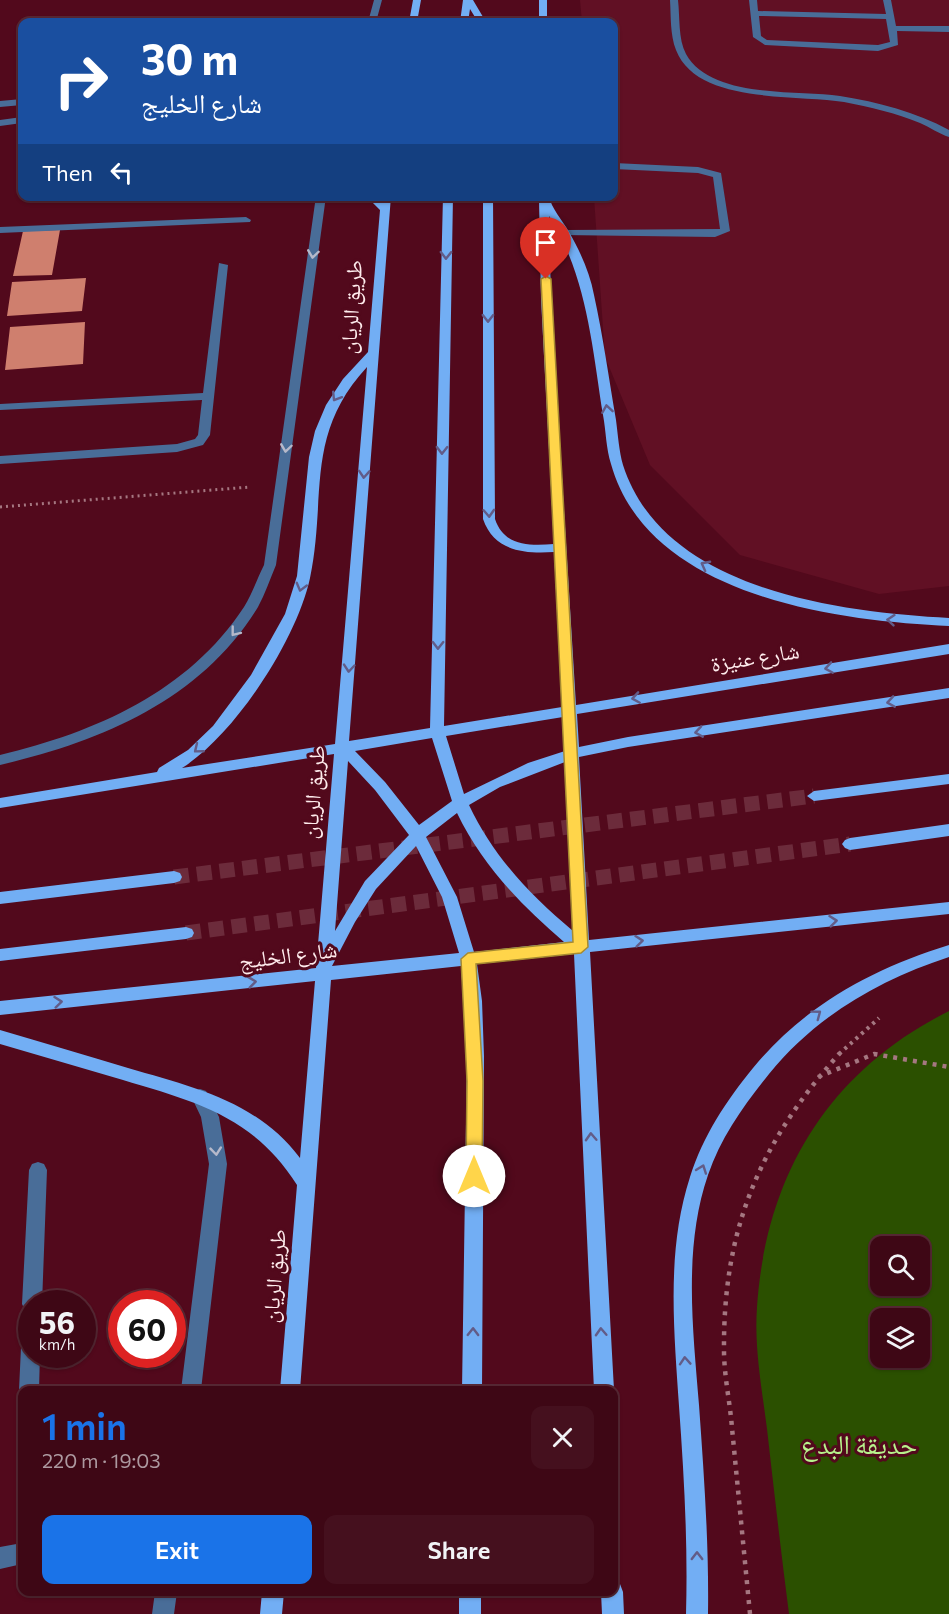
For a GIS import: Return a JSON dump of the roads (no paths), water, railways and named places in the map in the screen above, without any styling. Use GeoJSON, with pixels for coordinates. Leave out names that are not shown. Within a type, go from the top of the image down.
{"type":"FeatureCollection","features":[{"type":"Feature","properties":{"kind":"main road"},"geometry":{"type":"LineString","coordinates":[[414,18],[417,0]]}},
{"type":"Feature","properties":{"kind":"main road"},"geometry":{"type":"LineString","coordinates":[[465,18],[468,0]]}},
{"type":"Feature","properties":{"kind":"main road"},"geometry":{"type":"LineString","coordinates":[[468,0],[479,18]]}},
{"type":"Feature","properties":{"kind":"main road"},"geometry":{"type":"LineString","coordinates":[[543,0],[543,18]]}},
{"type":"Feature","properties":{"kind":"main road"},"geometry":{"type":"LineString","coordinates":[[376,201],[384,210]]}},
{"type":"Feature","properties":{"kind":"main road","name":"طريق الريان"},"geometry":{"type":"LineString","coordinates":[[290,1386],[385,201]]}},
{"type":"Feature","properties":{"kind":"main road"},"geometry":{"type":"LineString","coordinates":[[448,201],[437,730],[445,767],[458,804],[478,841],[505,878],[540,914],[581,947],[949,908]]}},
{"type":"Feature","properties":{"kind":"main road"},"geometry":{"type":"LineString","coordinates":[[488,201],[489,519],[495,534],[513,546],[538,549],[560,548]]}},
{"type":"Feature","properties":{"kind":"main road"},"geometry":{"type":"LineString","coordinates":[[544,201],[546,299],[568,710],[573,754],[604,1386]]}},
{"type":"Feature","properties":{"kind":"main road"},"geometry":{"type":"LineString","coordinates":[[546,201],[566,233],[582,269],[589,294],[622,486],[633,506],[649,525],[672,545],[701,564],[787,600],[819,609],[885,620],[949,622]]}},
{"type":"Feature","properties":{"kind":"main road"},"geometry":{"type":"LineString","coordinates":[[153,777],[178,764],[217,731],[284,631],[293,613],[304,576],[315,458],[324,419],[344,384],[373,353]]}},
{"type":"Feature","properties":{"kind":"main road","name":"شارع عنيزة"},"geometry":{"type":"LineString","coordinates":[[568,710],[949,649]]}},
{"type":"Feature","properties":{"kind":"main road"},"geometry":{"type":"LineString","coordinates":[[325,974],[340,934],[361,897],[387,863],[417,833],[493,783],[573,754],[949,693]]}},
{"type":"Feature","properties":{"kind":"main road"},"geometry":{"type":"LineString","coordinates":[[0,803],[568,710]]}},
{"type":"Feature","properties":{"kind":"main road"},"geometry":{"type":"LineString","coordinates":[[342,747],[370,773],[417,833],[448,892],[468,959],[475,1081],[472,1386]]}},
{"type":"Feature","properties":{"kind":"main road"},"geometry":{"type":"LineString","coordinates":[[814,796],[949,779]]}},
{"type":"Feature","properties":{"kind":"main road"},"geometry":{"type":"LineString","coordinates":[[850,844],[949,830]]}},
{"type":"Feature","properties":{"kind":"main road"},"geometry":{"type":"LineString","coordinates":[[0,898],[174,877]]}},
{"type":"Feature","properties":{"kind":"main road"},"geometry":{"type":"LineString","coordinates":[[0,955],[186,933]]}},
{"type":"Feature","properties":{"kind":"main road","name":"شارع الخليج"},"geometry":{"type":"LineString","coordinates":[[0,1008],[581,947]]}},
{"type":"Feature","properties":{"kind":"main road"},"geometry":{"type":"LineString","coordinates":[[697,1614],[697,1521],[681,1281],[687,1223],[694,1191],[709,1150],[728,1113],[752,1080],[805,1023],[836,1000],[869,980],[910,962],[949,951]]}},
{"type":"Feature","properties":{"kind":"main road"},"geometry":{"type":"LineString","coordinates":[[0,1037],[200,1096],[227,1107],[274,1138],[292,1159],[307,1184]]}},
{"type":"Feature","properties":{"kind":"main road"},"geometry":{"type":"LineString","coordinates":[[271,1614],[273,1596]]}},
{"type":"Feature","properties":{"kind":"main road"},"geometry":{"type":"LineString","coordinates":[[470,1596],[470,1614]]}},
{"type":"Feature","properties":{"kind":"main road"},"geometry":{"type":"LineString","coordinates":[[612,1596],[613,1614]]}},
{"type":"Feature","properties":{"kind":"street"},"geometry":{"type":"LineString","coordinates":[[373,18],[378,0]]}},
{"type":"Feature","properties":{"kind":"street"},"geometry":{"type":"LineString","coordinates":[[674,0],[680,51],[693,67],[712,78],[756,92],[866,104],[921,120],[949,134]]}},
{"type":"Feature","properties":{"kind":"street"},"geometry":{"type":"LineString","coordinates":[[753,0],[757,37],[777,45],[887,47],[895,43],[887,0]]}},
{"type":"Feature","properties":{"kind":"street"},"geometry":{"type":"LineString","coordinates":[[754,13],[831,11],[890,17]]}},
{"type":"Feature","properties":{"kind":"street"},"geometry":{"type":"LineString","coordinates":[[893,27],[949,29]]}},
{"type":"Feature","properties":{"kind":"street"},"geometry":{"type":"LineString","coordinates":[[0,104],[18,102]]}},
{"type":"Feature","properties":{"kind":"street"},"geometry":{"type":"LineString","coordinates":[[0,123],[18,121]]}},
{"type":"Feature","properties":{"kind":"street"},"geometry":{"type":"LineString","coordinates":[[566,233],[715,234],[725,231],[718,175],[699,170],[618,166]]}},
{"type":"Feature","properties":{"kind":"street","name":"طريق الريان"},"geometry":{"type":"LineString","coordinates":[[0,760],[51,747],[86,734],[153,702],[210,661],[250,613],[270,565],[320,201]]}},
{"type":"Feature","properties":{"kind":"street"},"geometry":{"type":"LineString","coordinates":[[0,230],[246,220]]}},
{"type":"Feature","properties":{"kind":"street"},"geometry":{"type":"LineString","coordinates":[[0,459],[189,446],[204,435],[223,265]]}},
{"type":"Feature","properties":{"kind":"street"},"geometry":{"type":"LineString","coordinates":[[0,407],[208,396]]}},
{"type":"Feature","properties":{"kind":"street"},"geometry":{"type":"LineString","coordinates":[[191,1386],[218,1164],[210,1117],[200,1096]]}},
{"type":"Feature","properties":{"kind":"street"},"geometry":{"type":"LineString","coordinates":[[33,1290],[38,1170]]}},
{"type":"Feature","properties":{"kind":"street"},"geometry":{"type":"LineString","coordinates":[[29,1386],[30,1368]]}},
{"type":"Feature","properties":{"kind":"street"},"geometry":{"type":"LineString","coordinates":[[0,1558],[18,1555]]}},
{"type":"Feature","properties":{"kind":"street"},"geometry":{"type":"LineString","coordinates":[[163,1614],[165,1596]]}},
{"type":"Feature","properties":{"kind":"tunnel"},"geometry":{"type":"LineString","coordinates":[[174,877],[814,796]]}},
{"type":"Feature","properties":{"kind":"tunnel"},"geometry":{"type":"LineString","coordinates":[[186,933],[850,844]]}},
{"type":"Feature","properties":{"kind":"park label","name":"حديقة البدع"},"geometry":{"type":"Point","coordinates":[859,1445]}}]}
